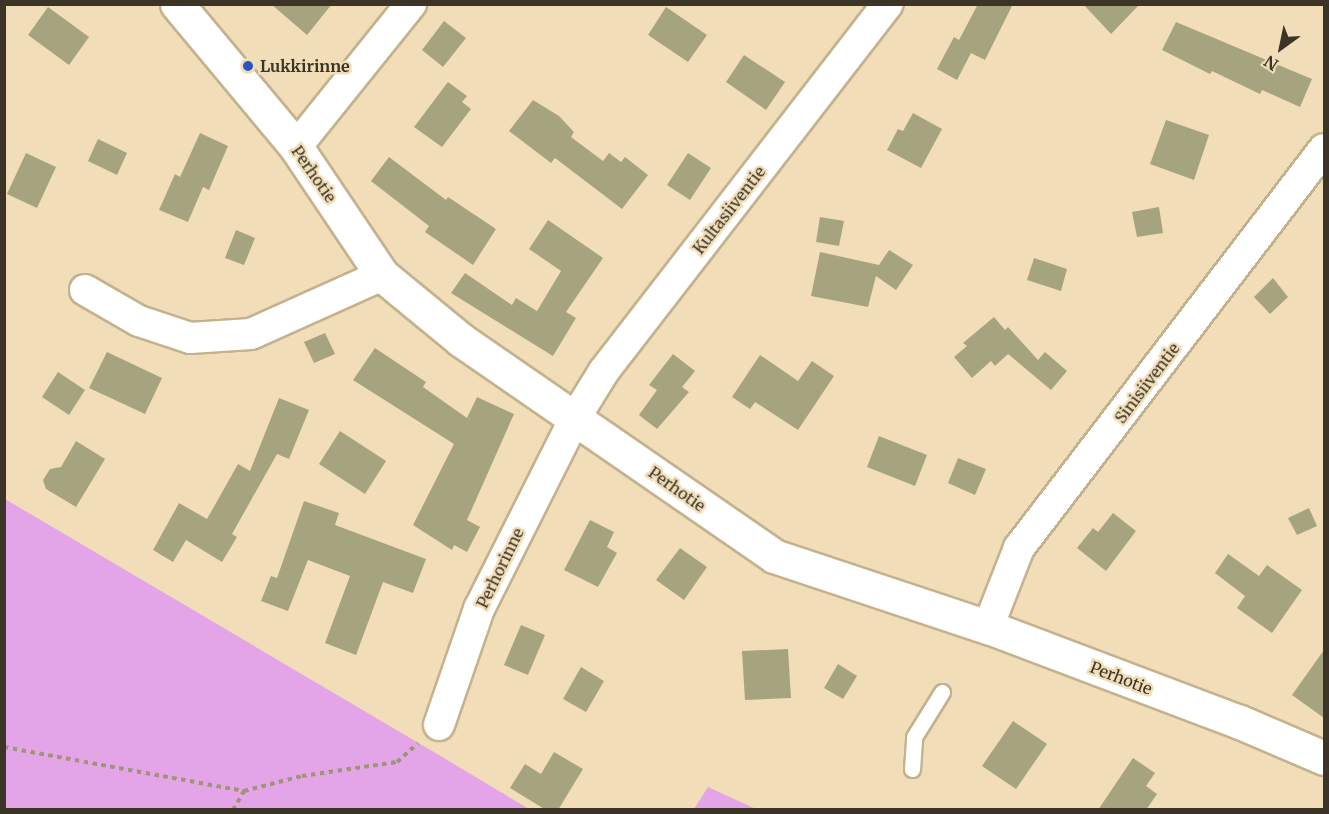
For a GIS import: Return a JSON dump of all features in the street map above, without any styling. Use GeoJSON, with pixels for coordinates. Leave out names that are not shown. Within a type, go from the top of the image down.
{"type":"FeatureCollection","features":[{"type":"Feature","properties":{"kind":"street","name":"Perhotie"},"geometry":{"type":"LineString","coordinates":[[177,4],[297,147],[382,275],[461,340],[774,556],[988,627],[1240,722],[1324,758]]}},
{"type":"Feature","properties":{"kind":"street"},"geometry":{"type":"LineString","coordinates":[[297,147],[411,4]]}},
{"type":"Feature","properties":{"kind":"street","name":"Kultasiiventie"},"geometry":{"type":"LineString","coordinates":[[575,418],[604,371],[888,4]]}},
{"type":"Feature","properties":{"kind":"street","name":"Sinisiiventie"},"geometry":{"type":"LineString","coordinates":[[988,627],[1019,548],[1324,149]]}},
{"type":"Feature","properties":{"kind":"street"},"geometry":{"type":"LineString","coordinates":[[85,290],[139,321],[190,338],[251,333],[382,275]]}},
{"type":"Feature","properties":{"kind":"street","name":"Perhorinne"},"geometry":{"type":"LineString","coordinates":[[439,724],[479,609],[575,418]]}},
{"type":"Feature","properties":{"kind":"lane"},"geometry":{"type":"LineString","coordinates":[[912,769],[914,737],[942,692]]}},
{"type":"Feature","properties":{"kind":"path"},"geometry":{"type":"LineString","coordinates":[[4,747],[244,791],[302,776],[397,762],[439,724]]}},
{"type":"Feature","properties":{"kind":"path"},"geometry":{"type":"LineString","coordinates":[[234,810],[244,791]]}},
{"type":"Feature","properties":{"kind":"shaded area"},"geometry":{"type":"Polygon","coordinates":[[[5,499],[444,758],[529,809],[5,809],[5,499]]]}},
{"type":"Feature","properties":{"kind":"shaded area"},"geometry":{"type":"Polygon","coordinates":[[[708,787],[756,809],[694,809],[708,787]]]}},
{"type":"Feature","properties":{"kind":"building"},"geometry":{"type":"Polygon","coordinates":[[[271,4],[332,4],[307,35],[271,4]]]}},
{"type":"Feature","properties":{"kind":"building"},"geometry":{"type":"Polygon","coordinates":[[[978,4],[1013,4],[985,60],[971,53],[957,80],[937,69],[954,37],[959,40],[978,4]]]}},
{"type":"Feature","properties":{"kind":"building"},"geometry":{"type":"Polygon","coordinates":[[[1083,4],[1140,4],[1111,34],[1083,4]]]}},
{"type":"Feature","properties":{"kind":"building"},"geometry":{"type":"Polygon","coordinates":[[[48,7],[89,37],[69,65],[28,35],[48,7]]]}},
{"type":"Feature","properties":{"kind":"building"},"geometry":{"type":"Polygon","coordinates":[[[666,7],[707,35],[688,62],[648,35],[666,7]]]}},
{"type":"Feature","properties":{"kind":"building"},"geometry":{"type":"Polygon","coordinates":[[[444,21],[466,38],[443,67],[422,50],[444,21]]]}},
{"type":"Feature","properties":{"kind":"building"},"geometry":{"type":"Polygon","coordinates":[[[1176,22],[1312,79],[1300,107],[1262,90],[1260,94],[1212,71],[1210,74],[1162,50],[1176,22]]]}},
{"type":"Feature","properties":{"kind":"building"},"geometry":{"type":"Polygon","coordinates":[[[744,55],[785,82],[766,110],[726,82],[744,55]]]}},
{"type":"Feature","properties":{"kind":"building"},"geometry":{"type":"Polygon","coordinates":[[[448,82],[467,96],[462,102],[471,109],[442,147],[414,127],[448,82]]]}},
{"type":"Feature","properties":{"kind":"building"},"geometry":{"type":"Polygon","coordinates":[[[533,100],[559,116],[574,132],[571,137],[603,161],[609,153],[621,162],[625,157],[648,175],[622,209],[555,158],[551,163],[509,131],[533,100]]]}},
{"type":"Feature","properties":{"kind":"building"},"geometry":{"type":"Polygon","coordinates":[[[913,113],[942,129],[921,168],[887,150],[898,129],[903,131],[913,113]]]}},
{"type":"Feature","properties":{"kind":"building"},"geometry":{"type":"Polygon","coordinates":[[[1166,120],[1209,135],[1194,180],[1150,164],[1166,120]]]}},
{"type":"Feature","properties":{"kind":"building"},"geometry":{"type":"Polygon","coordinates":[[[200,133],[228,146],[209,190],[203,187],[188,222],[159,210],[175,174],[180,177],[200,133]]]}},
{"type":"Feature","properties":{"kind":"building"},"geometry":{"type":"Polygon","coordinates":[[[98,139],[127,153],[117,175],[88,161],[98,139]]]}},
{"type":"Feature","properties":{"kind":"building"},"geometry":{"type":"Polygon","coordinates":[[[26,153],[56,167],[37,208],[7,194],[26,153]]]}},
{"type":"Feature","properties":{"kind":"building"},"geometry":{"type":"Polygon","coordinates":[[[688,153],[711,168],[690,200],[667,185],[688,153]]]}},
{"type":"Feature","properties":{"kind":"building"},"geometry":{"type":"Polygon","coordinates":[[[389,157],[446,200],[448,197],[496,229],[473,265],[425,232],[429,226],[371,181],[389,157]]]}},
{"type":"Feature","properties":{"kind":"building"},"geometry":{"type":"Polygon","coordinates":[[[1159,207],[1163,233],[1137,237],[1132,212],[1159,207]]]}},
{"type":"Feature","properties":{"kind":"building"},"geometry":{"type":"Polygon","coordinates":[[[820,217],[844,221],[839,246],[816,242],[820,217]]]}},
{"type":"Feature","properties":{"kind":"building"},"geometry":{"type":"Polygon","coordinates":[[[548,220],[603,258],[566,312],[576,318],[553,356],[451,293],[465,273],[512,305],[516,298],[537,311],[561,271],[529,249],[548,220]]]}},
{"type":"Feature","properties":{"kind":"building"},"geometry":{"type":"Polygon","coordinates":[[[236,230],[255,238],[244,265],[225,258],[236,230]]]}},
{"type":"Feature","properties":{"kind":"building"},"geometry":{"type":"Polygon","coordinates":[[[889,250],[913,265],[896,290],[876,276],[868,307],[811,296],[820,252],[879,265],[889,250]]]}},
{"type":"Feature","properties":{"kind":"building"},"geometry":{"type":"Polygon","coordinates":[[[1034,258],[1067,269],[1061,291],[1027,280],[1034,258]]]}},
{"type":"Feature","properties":{"kind":"building"},"geometry":{"type":"Polygon","coordinates":[[[1273,278],[1288,297],[1270,314],[1254,297],[1273,278]]]}},
{"type":"Feature","properties":{"kind":"building"},"geometry":{"type":"Polygon","coordinates":[[[994,317],[1005,330],[1008,327],[1038,360],[1045,352],[1067,371],[1051,390],[1008,354],[995,366],[991,361],[972,378],[954,357],[967,346],[963,343],[994,317]]]}},
{"type":"Feature","properties":{"kind":"building"},"geometry":{"type":"Polygon","coordinates":[[[325,333],[335,354],[314,363],[304,342],[325,333]]]}},
{"type":"Feature","properties":{"kind":"building"},"geometry":{"type":"Polygon","coordinates":[[[375,348],[426,382],[423,387],[467,418],[477,397],[514,414],[467,520],[480,527],[467,552],[454,545],[452,550],[413,525],[454,444],[353,380],[375,348]]]}},
{"type":"Feature","properties":{"kind":"building"},"geometry":{"type":"Polygon","coordinates":[[[107,352],[162,378],[145,414],[89,388],[107,352]]]}},
{"type":"Feature","properties":{"kind":"building"},"geometry":{"type":"Polygon","coordinates":[[[673,354],[695,371],[682,387],[689,392],[657,429],[639,415],[657,390],[649,385],[673,354]]]}},
{"type":"Feature","properties":{"kind":"building"},"geometry":{"type":"Polygon","coordinates":[[[760,355],[798,381],[812,361],[834,376],[798,430],[755,402],[750,409],[732,397],[760,355]]]}},
{"type":"Feature","properties":{"kind":"building"},"geometry":{"type":"Polygon","coordinates":[[[58,372],[85,390],[69,415],[42,397],[58,372]]]}},
{"type":"Feature","properties":{"kind":"building"},"geometry":{"type":"Polygon","coordinates":[[[279,398],[309,410],[289,459],[277,454],[232,534],[237,537],[222,562],[186,540],[173,562],[153,550],[179,503],[207,519],[238,464],[250,471],[279,398]]]}},
{"type":"Feature","properties":{"kind":"building"},"geometry":{"type":"Polygon","coordinates":[[[340,431],[386,461],[365,494],[319,464],[340,431]]]}},
{"type":"Feature","properties":{"kind":"building"},"geometry":{"type":"Polygon","coordinates":[[[879,436],[927,455],[915,486],[867,467],[879,436]]]}},
{"type":"Feature","properties":{"kind":"building"},"geometry":{"type":"Polygon","coordinates":[[[76,441],[105,459],[76,507],[46,489],[43,480],[50,469],[61,467],[76,441]]]}},
{"type":"Feature","properties":{"kind":"building"},"geometry":{"type":"Polygon","coordinates":[[[958,458],[986,469],[975,495],[948,483],[958,458]]]}},
{"type":"Feature","properties":{"kind":"building"},"geometry":{"type":"Polygon","coordinates":[[[304,501],[339,513],[335,525],[426,559],[413,593],[383,582],[356,655],[325,643],[350,576],[308,560],[288,611],[261,601],[271,576],[277,578],[304,501]]]}},
{"type":"Feature","properties":{"kind":"building"},"geometry":{"type":"Polygon","coordinates":[[[1309,508],[1317,526],[1297,535],[1288,518],[1309,508]]]}},
{"type":"Feature","properties":{"kind":"building"},"geometry":{"type":"Polygon","coordinates":[[[1113,513],[1136,531],[1106,571],[1077,548],[1093,528],[1098,532],[1113,513]]]}},
{"type":"Feature","properties":{"kind":"building"},"geometry":{"type":"Polygon","coordinates":[[[590,520],[614,532],[607,547],[617,553],[598,587],[564,570],[590,520]]]}},
{"type":"Feature","properties":{"kind":"building"},"geometry":{"type":"Polygon","coordinates":[[[680,548],[707,567],[684,600],[656,580],[680,548]]]}},
{"type":"Feature","properties":{"kind":"building"},"geometry":{"type":"Polygon","coordinates":[[[1228,554],[1259,576],[1267,565],[1302,590],[1272,633],[1237,608],[1245,596],[1215,573],[1228,554]]]}},
{"type":"Feature","properties":{"kind":"building"},"geometry":{"type":"Polygon","coordinates":[[[521,625],[545,635],[528,675],[504,665],[521,625]]]}},
{"type":"Feature","properties":{"kind":"building"},"geometry":{"type":"Polygon","coordinates":[[[788,649],[791,698],[745,700],[742,651],[788,649]]]}},
{"type":"Feature","properties":{"kind":"building"},"geometry":{"type":"Polygon","coordinates":[[[1324,650],[1324,718],[1292,695],[1324,650]]]}},
{"type":"Feature","properties":{"kind":"building"},"geometry":{"type":"Polygon","coordinates":[[[838,664],[857,676],[843,699],[824,688],[838,664]]]}},
{"type":"Feature","properties":{"kind":"building"},"geometry":{"type":"Polygon","coordinates":[[[581,667],[604,681],[586,712],[563,699],[581,667]]]}},
{"type":"Feature","properties":{"kind":"building"},"geometry":{"type":"Polygon","coordinates":[[[1013,721],[1047,744],[1016,789],[982,766],[1013,721]]]}},
{"type":"Feature","properties":{"kind":"building"},"geometry":{"type":"Polygon","coordinates":[[[554,752],[583,769],[558,810],[546,810],[510,788],[525,764],[541,774],[554,752]]]}},
{"type":"Feature","properties":{"kind":"building"},"geometry":{"type":"Polygon","coordinates":[[[1133,758],[1155,773],[1146,786],[1157,794],[1146,810],[1098,810],[1133,758]]]}},
{"type":"Feature","properties":{"kind":"place","name":"Lukkirinne"},"geometry":{"type":"Point","coordinates":[248,66]}}]}
